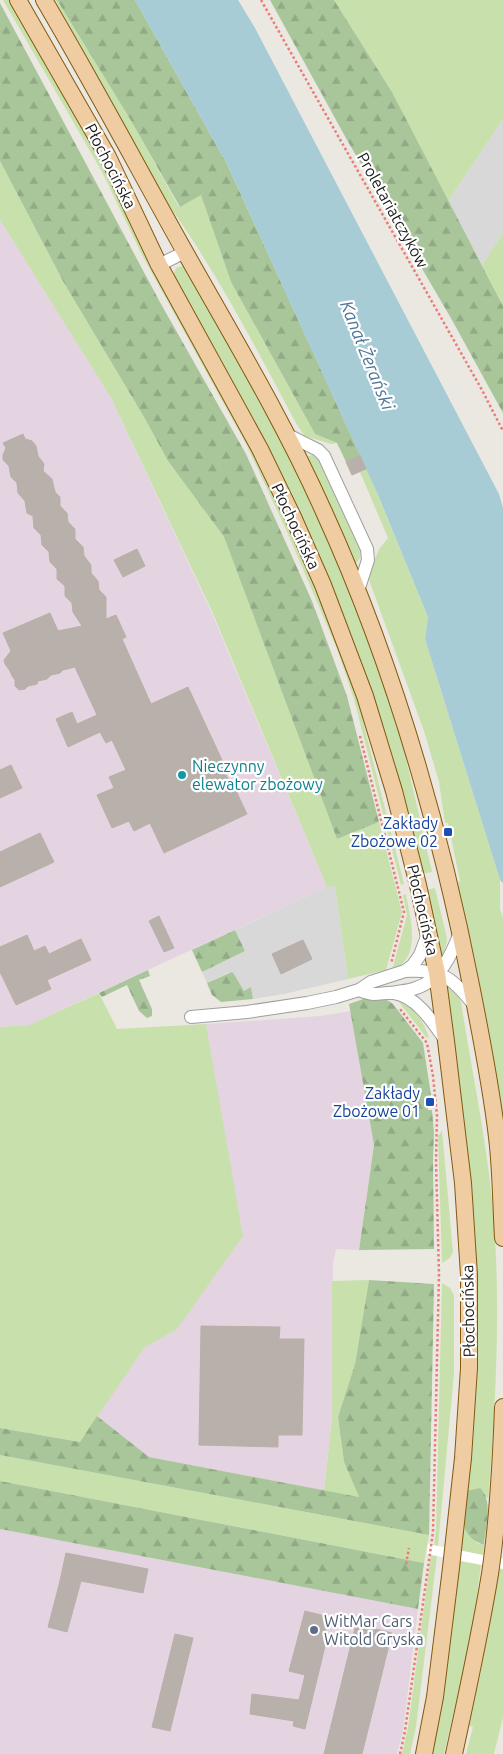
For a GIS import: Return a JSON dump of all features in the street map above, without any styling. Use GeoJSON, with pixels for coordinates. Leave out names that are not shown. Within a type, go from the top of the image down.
{"type":"FeatureCollection","features":[{"type":"Feature","properties":{"kind":"main road","name":"Płochocińska"},"geometry":{"type":"LineString","coordinates":[[18,0],[108,157],[159,265],[260,449],[323,585],[365,696],[394,791],[428,934],[437,973],[463,1183],[469,1274],[469,1368],[463,1458],[451,1568],[435,1697],[424,1754]]}},
{"type":"Feature","properties":{"kind":"main road","name":"Płochocińska"},"geometry":{"type":"LineString","coordinates":[[44,0],[81,63],[286,434],[324,511],[358,591],[407,731],[440,848],[460,933],[475,1006],[497,1138],[503,1238]]}},
{"type":"Feature","properties":{"kind":"main road"},"geometry":{"type":"LineString","coordinates":[[454,1754],[472,1671],[490,1572],[503,1407]]}},
{"type":"Feature","properties":{"kind":"street"},"geometry":{"type":"LineString","coordinates":[[159,265],[185,252]]}},
{"type":"Feature","properties":{"kind":"street"},"geometry":{"type":"LineString","coordinates":[[286,434],[318,450],[324,456],[367,549],[368,560],[358,591]]}},
{"type":"Feature","properties":{"kind":"street"},"geometry":{"type":"LineString","coordinates":[[359,990],[372,994],[392,993],[417,988],[427,983],[450,958],[460,933]]}},
{"type":"Feature","properties":{"kind":"street"},"geometry":{"type":"LineString","coordinates":[[405,971],[413,965],[420,955],[428,934]]}},
{"type":"Feature","properties":{"kind":"street"},"geometry":{"type":"LineString","coordinates":[[191,1017],[247,1012],[307,1003],[359,990],[371,982],[405,971],[424,970],[437,973],[456,984],[475,1006]]}},
{"type":"Feature","properties":{"kind":"street"},"geometry":{"type":"LineString","coordinates":[[392,993],[405,998],[421,1009],[446,1042]]}},
{"type":"Feature","properties":{"kind":"path","name":"Proletariatczyków"},"geometry":{"type":"LineString","coordinates":[[261,0],[482,390],[503,431]]}},
{"type":"Feature","properties":{"kind":"path"},"geometry":{"type":"LineString","coordinates":[[360,736],[404,912],[389,971]]}},
{"type":"Feature","properties":{"kind":"path"},"geometry":{"type":"LineString","coordinates":[[400,1009],[427,1043],[432,1076],[437,1116],[436,1162],[439,1274],[433,1532],[405,1731],[400,1754]]}},
{"type":"Feature","properties":{"kind":"path"},"geometry":{"type":"LineString","coordinates":[[406,1564],[408,1548]]}},
{"type":"Feature","properties":{"kind":"shaded area"},"geometry":{"type":"Polygon","coordinates":[[[503,119],[503,233],[482,265],[448,201],[503,119]]]}},
{"type":"Feature","properties":{"kind":"shaded area"},"geometry":{"type":"Polygon","coordinates":[[[0,220],[111,398],[210,609],[327,887],[29,1025],[0,1027],[0,220]]]}},
{"type":"Feature","properties":{"kind":"shaded area"},"geometry":{"type":"Polygon","coordinates":[[[335,885],[348,979],[253,999],[251,987],[244,991],[234,974],[228,973],[207,983],[202,972],[245,951],[235,930],[335,885]]]}},
{"type":"Feature","properties":{"kind":"shaded area"},"geometry":{"type":"Polygon","coordinates":[[[351,1011],[374,1145],[359,1250],[336,1249],[333,1263],[332,1418],[324,1491],[149,1457],[97,1416],[144,1348],[177,1329],[209,1049],[206,1024],[320,1016],[351,1011]]]}},
{"type":"Feature","properties":{"kind":"shaded area"},"geometry":{"type":"Polygon","coordinates":[[[0,1529],[418,1609],[403,1732],[397,1754],[0,1754],[0,1529]]]}},
{"type":"Feature","properties":{"kind":"green space"},"geometry":{"type":"Polygon","coordinates":[[[3,0],[9,0],[102,161],[148,261],[248,442],[275,496],[320,597],[357,697],[404,884],[401,885],[354,699],[337,649],[288,534],[247,446],[142,255],[102,172],[3,0]]]}},
{"type":"Feature","properties":{"kind":"green space"},"geometry":{"type":"Polygon","coordinates":[[[55,0],[57,0],[130,119],[179,207],[201,194],[231,282],[315,434],[337,443],[331,444],[305,436],[297,425],[204,258],[168,204],[55,0]]]}},
{"type":"Feature","properties":{"kind":"green space"},"geometry":{"type":"Polygon","coordinates":[[[57,0],[135,0],[227,164],[360,455],[346,462],[337,443],[315,434],[231,282],[201,195],[180,207],[130,119],[57,0]]]}},
{"type":"Feature","properties":{"kind":"green space"},"geometry":{"type":"Polygon","coordinates":[[[270,0],[334,0],[392,92],[503,306],[503,413],[452,320],[347,140],[270,0]]]}},
{"type":"Feature","properties":{"kind":"green space"},"geometry":{"type":"Polygon","coordinates":[[[334,0],[503,0],[503,119],[448,201],[392,92],[334,0]]]}},
{"type":"Feature","properties":{"kind":"green space"},"geometry":{"type":"Polygon","coordinates":[[[0,3],[161,304],[246,454],[312,601],[347,696],[379,822],[337,839],[224,537],[168,461],[64,283],[0,161],[0,3]]]}},
{"type":"Feature","properties":{"kind":"green space"},"geometry":{"type":"Polygon","coordinates":[[[0,161],[64,283],[168,461],[224,537],[337,839],[379,822],[402,912],[386,970],[348,979],[335,886],[327,887],[211,609],[111,398],[0,220],[0,161]]]}},
{"type":"Feature","properties":{"kind":"green space"},"geometry":{"type":"Polygon","coordinates":[[[503,233],[503,306],[482,265],[503,233]]]}},
{"type":"Feature","properties":{"kind":"green space"},"geometry":{"type":"Polygon","coordinates":[[[182,266],[186,268],[271,422],[303,485],[347,585],[370,643],[400,732],[432,872],[422,874],[380,715],[333,588],[301,515],[256,424],[173,275],[176,268],[182,266]]]}},
{"type":"Feature","properties":{"kind":"green space"},"geometry":{"type":"Polygon","coordinates":[[[313,455],[319,461],[360,549],[359,560],[356,563],[308,460],[308,456],[313,455]]]}},
{"type":"Feature","properties":{"kind":"green space"},"geometry":{"type":"Polygon","coordinates":[[[367,469],[428,617],[425,639],[500,880],[500,909],[503,918],[503,1126],[490,1034],[457,883],[460,881],[448,823],[445,823],[439,782],[425,734],[368,577],[379,549],[388,538],[360,472],[367,469]]]}},
{"type":"Feature","properties":{"kind":"green space"},"geometry":{"type":"Polygon","coordinates":[[[435,888],[447,941],[443,956],[439,956],[425,890],[435,888]]]}},
{"type":"Feature","properties":{"kind":"green space"},"geometry":{"type":"Polygon","coordinates":[[[406,894],[412,925],[411,947],[408,956],[402,964],[392,970],[407,915],[403,895],[406,894]]]}},
{"type":"Feature","properties":{"kind":"green space"},"geometry":{"type":"Polygon","coordinates":[[[235,930],[245,951],[202,972],[192,950],[235,930]]]}},
{"type":"Feature","properties":{"kind":"green space"},"geometry":{"type":"Polygon","coordinates":[[[148,970],[150,976],[139,980],[152,1009],[152,1016],[147,1018],[139,1011],[127,985],[102,997],[99,993],[148,970]]]}},
{"type":"Feature","properties":{"kind":"green space"},"geometry":{"type":"Polygon","coordinates":[[[232,972],[244,991],[251,987],[253,999],[221,1002],[212,995],[207,983],[232,972]]]}},
{"type":"Feature","properties":{"kind":"green space"},"geometry":{"type":"Polygon","coordinates":[[[445,986],[457,994],[461,1002],[492,1195],[496,1258],[497,1328],[495,1398],[488,1503],[488,1498],[467,1491],[474,1428],[477,1344],[465,1131],[445,986]]]}},
{"type":"Feature","properties":{"kind":"green space"},"geometry":{"type":"Polygon","coordinates":[[[99,993],[117,1029],[206,1024],[243,1236],[177,1329],[144,1348],[80,1442],[0,1428],[0,1027],[29,1025],[99,993]]]}},
{"type":"Feature","properties":{"kind":"green space"},"geometry":{"type":"Polygon","coordinates":[[[369,997],[387,1000],[393,1004],[423,1043],[431,1095],[426,1096],[428,1110],[432,1110],[434,1133],[434,1249],[359,1250],[374,1145],[349,1004],[369,997]]]}},
{"type":"Feature","properties":{"kind":"green space"},"geometry":{"type":"Polygon","coordinates":[[[398,1001],[410,1007],[418,1015],[429,1038],[426,1037],[398,1001]]]}},
{"type":"Feature","properties":{"kind":"green space"},"geometry":{"type":"Polygon","coordinates":[[[442,1130],[453,1252],[450,1258],[442,1263],[438,1137],[442,1130]]]}},
{"type":"Feature","properties":{"kind":"green space"},"geometry":{"type":"Polygon","coordinates":[[[369,1280],[355,1364],[338,1417],[344,1462],[359,1497],[324,1491],[332,1418],[332,1281],[369,1280]]]}},
{"type":"Feature","properties":{"kind":"green space"},"geometry":{"type":"Polygon","coordinates":[[[369,1280],[434,1284],[429,1535],[0,1455],[0,1428],[80,1442],[97,1416],[149,1457],[359,1497],[344,1462],[338,1417],[355,1364],[369,1280]]]}},
{"type":"Feature","properties":{"kind":"green space"},"geometry":{"type":"Polygon","coordinates":[[[442,1283],[450,1288],[454,1295],[454,1374],[438,1546],[434,1546],[436,1528],[442,1283]]]}},
{"type":"Feature","properties":{"kind":"green space"},"geometry":{"type":"Polygon","coordinates":[[[0,1455],[429,1535],[424,1563],[0,1481],[0,1455]]]}},
{"type":"Feature","properties":{"kind":"green space"},"geometry":{"type":"Polygon","coordinates":[[[0,1481],[424,1563],[418,1609],[0,1529],[0,1481]]]}},
{"type":"Feature","properties":{"kind":"green space"},"geometry":{"type":"Polygon","coordinates":[[[480,1488],[487,1500],[488,1507],[484,1545],[469,1536],[464,1523],[467,1491],[480,1488]]]}},
{"type":"Feature","properties":{"kind":"green space"},"geometry":{"type":"Polygon","coordinates":[[[463,1525],[477,1543],[484,1545],[483,1555],[461,1551],[463,1525]]]}},
{"type":"Feature","properties":{"kind":"green space"},"geometry":{"type":"Polygon","coordinates":[[[431,1555],[437,1556],[416,1727],[410,1754],[402,1754],[408,1727],[431,1555]]]}},
{"type":"Feature","properties":{"kind":"green space"},"geometry":{"type":"Polygon","coordinates":[[[459,1561],[481,1565],[471,1638],[444,1754],[432,1754],[459,1561]]]}},
{"type":"Feature","properties":{"kind":"green space"},"geometry":{"type":"Polygon","coordinates":[[[498,1568],[503,1569],[503,1717],[494,1754],[466,1754],[473,1727],[469,1726],[481,1671],[498,1568]]]}},
{"type":"Feature","properties":{"kind":"water","name":"Kanał Żerański"},"geometry":{"type":"Polygon","coordinates":[[[135,0],[238,0],[255,28],[499,494],[503,508],[503,883],[500,880],[425,639],[428,617],[378,495],[227,164],[135,0]]]}},
{"type":"Feature","properties":{"kind":"pier"},"geometry":{"type":"Polygon","coordinates":[[[428,1544],[503,1559],[503,1569],[427,1554],[428,1544]]]}},
{"type":"Feature","properties":{"kind":"building"},"geometry":{"type":"Polygon","coordinates":[[[23,434],[25,439],[32,441],[36,446],[38,456],[44,464],[43,471],[52,479],[55,492],[60,497],[60,506],[67,513],[68,522],[75,529],[75,539],[83,547],[84,556],[91,565],[91,573],[98,581],[99,590],[106,597],[106,619],[116,615],[126,637],[122,639],[151,704],[188,687],[222,760],[219,761],[229,781],[231,780],[247,814],[164,853],[150,823],[134,831],[129,821],[112,828],[97,795],[114,788],[109,777],[126,770],[112,740],[106,743],[100,732],[68,747],[56,719],[72,712],[77,724],[97,715],[75,667],[63,670],[60,673],[51,675],[47,679],[38,681],[37,684],[19,690],[15,686],[15,680],[5,664],[4,660],[11,651],[3,633],[50,613],[58,631],[82,626],[73,612],[72,603],[65,596],[65,586],[57,579],[57,569],[50,562],[49,552],[42,545],[41,535],[34,528],[33,516],[27,513],[25,501],[18,493],[17,483],[11,477],[9,466],[3,460],[6,448],[3,443],[23,434]]]}},
{"type":"Feature","properties":{"kind":"building"},"geometry":{"type":"Polygon","coordinates":[[[360,455],[366,469],[352,475],[346,462],[360,455]]]}},
{"type":"Feature","properties":{"kind":"building"},"geometry":{"type":"Polygon","coordinates":[[[137,549],[145,566],[123,577],[114,560],[137,549]]]}},
{"type":"Feature","properties":{"kind":"building"},"geometry":{"type":"Polygon","coordinates":[[[11,765],[22,788],[0,798],[0,770],[11,765]]]}},
{"type":"Feature","properties":{"kind":"building"},"geometry":{"type":"Polygon","coordinates":[[[40,833],[54,862],[0,887],[0,852],[40,833]]]}},
{"type":"Feature","properties":{"kind":"building"},"geometry":{"type":"Polygon","coordinates":[[[159,916],[174,948],[164,952],[149,921],[159,916]]]}},
{"type":"Feature","properties":{"kind":"building"},"geometry":{"type":"Polygon","coordinates":[[[27,935],[34,951],[45,946],[49,954],[81,939],[91,960],[47,980],[51,989],[16,1005],[0,972],[0,947],[27,935]]]}},
{"type":"Feature","properties":{"kind":"building"},"geometry":{"type":"Polygon","coordinates":[[[303,940],[312,959],[281,974],[272,954],[303,940]]]}},
{"type":"Feature","properties":{"kind":"building"},"geometry":{"type":"Polygon","coordinates":[[[201,1326],[280,1327],[279,1339],[304,1339],[302,1435],[278,1435],[278,1447],[199,1445],[201,1326]]]}},
{"type":"Feature","properties":{"kind":"building"},"geometry":{"type":"Polygon","coordinates":[[[66,1553],[148,1569],[143,1593],[81,1581],[67,1632],[48,1627],[66,1553]]]}},
{"type":"Feature","properties":{"kind":"building"},"geometry":{"type":"Polygon","coordinates":[[[305,1611],[329,1617],[323,1641],[326,1642],[305,1729],[293,1726],[294,1721],[250,1714],[252,1694],[299,1700],[305,1675],[289,1671],[305,1611]]]}},
{"type":"Feature","properties":{"kind":"building"},"geometry":{"type":"Polygon","coordinates":[[[356,1624],[392,1633],[362,1754],[324,1754],[356,1624]]]}},
{"type":"Feature","properties":{"kind":"building"},"geometry":{"type":"Polygon","coordinates":[[[175,1634],[193,1638],[170,1731],[152,1727],[175,1634]]]}},
{"type":"Feature","properties":{"kind":"place","name":"Nieczynny elewator zbożowy"},"geometry":{"type":"Point","coordinates":[182,775]}},
{"type":"Feature","properties":{"kind":"place","name":"Zakłady Zbożowe 02"},"geometry":{"type":"Point","coordinates":[448,832]}},
{"type":"Feature","properties":{"kind":"place","name":"Zakłady Zbożowe 01"},"geometry":{"type":"Point","coordinates":[430,1102]}},
{"type":"Feature","properties":{"kind":"place","name":"WitMar Cars Witold Gryska"},"geometry":{"type":"Point","coordinates":[314,1630]}}]}
